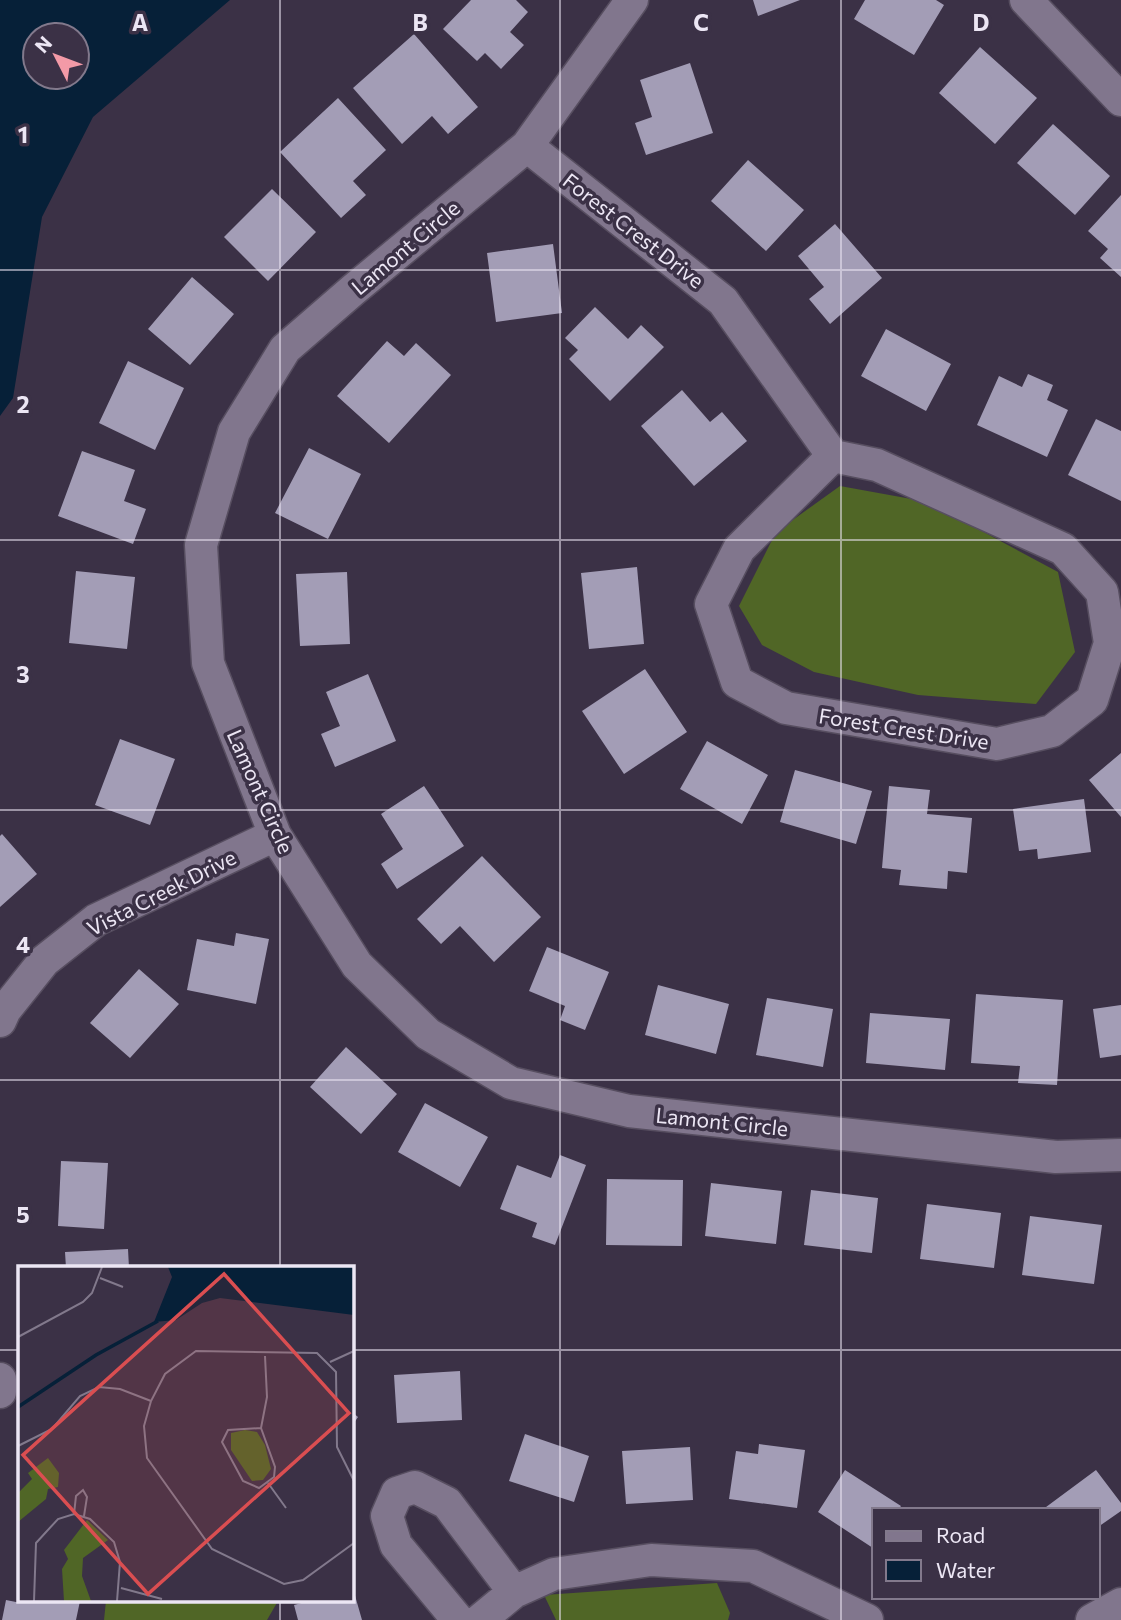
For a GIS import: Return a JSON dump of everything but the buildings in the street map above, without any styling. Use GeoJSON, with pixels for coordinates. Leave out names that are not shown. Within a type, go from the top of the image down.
{"type":"FeatureCollection","features":[{"type":"Feature","properties":{"kind":"street","name":"Lamont Circle"},"geometry":{"type":"LineString","coordinates":[[632,0],[527,146],[285,349],[234,432],[201,545],[208,663],[275,835],[357,965],[428,1034],[511,1083],[629,1111],[1056,1157],[1121,1155]]}},
{"type":"Feature","properties":{"kind":"street"},"geometry":{"type":"LineString","coordinates":[[1026,0],[1121,100]]}},
{"type":"Feature","properties":{"kind":"street","name":"Forest Crest Drive"},"geometry":{"type":"LineString","coordinates":[[527,146],[723,301],[833,456],[877,465],[1063,549],[1102,592],[1115,643],[1092,700],[1052,731],[997,744],[786,709],[737,682],[711,604],[739,549],[833,456]]}},
{"type":"Feature","properties":{"kind":"street","name":"Vista Creek Drive"},"geometry":{"type":"LineString","coordinates":[[0,1021],[5,1010],[44,961],[96,920],[275,835]]}},
{"type":"Feature","properties":{"kind":"street"},"geometry":{"type":"LineString","coordinates":[[0,1379],[0,1392]]}},
{"type":"Feature","properties":{"kind":"street"},"geometry":{"type":"LineString","coordinates":[[458,1620],[396,1545],[387,1516],[397,1493],[415,1487],[447,1503],[514,1592]]}},
{"type":"Feature","properties":{"kind":"street"},"geometry":{"type":"LineString","coordinates":[[480,1620],[514,1592],[554,1574],[651,1560],[753,1566],[867,1620]]}},
{"type":"Feature","properties":{"kind":"street"},"geometry":{"type":"LineString","coordinates":[[1092,1620],[1121,1604]]}},
{"type":"Feature","properties":{"kind":"green space"},"geometry":{"type":"Polygon","coordinates":[[[840,486],[928,502],[1058,572],[1075,652],[1036,704],[918,695],[814,672],[762,645],[739,606],[776,532],[840,486]]]}},
{"type":"Feature","properties":{"kind":"green space"},"geometry":{"type":"Polygon","coordinates":[[[717,1583],[730,1613],[728,1620],[556,1620],[544,1595],[717,1583]]]}},
{"type":"Feature","properties":{"kind":"green space"},"geometry":{"type":"Polygon","coordinates":[[[106,1602],[277,1602],[267,1620],[104,1620],[106,1602]]]}},
{"type":"Feature","properties":{"kind":"water"},"geometry":{"type":"Polygon","coordinates":[[[0,0],[230,0],[93,117],[42,217],[13,398],[0,416],[0,0]]]}}]}
